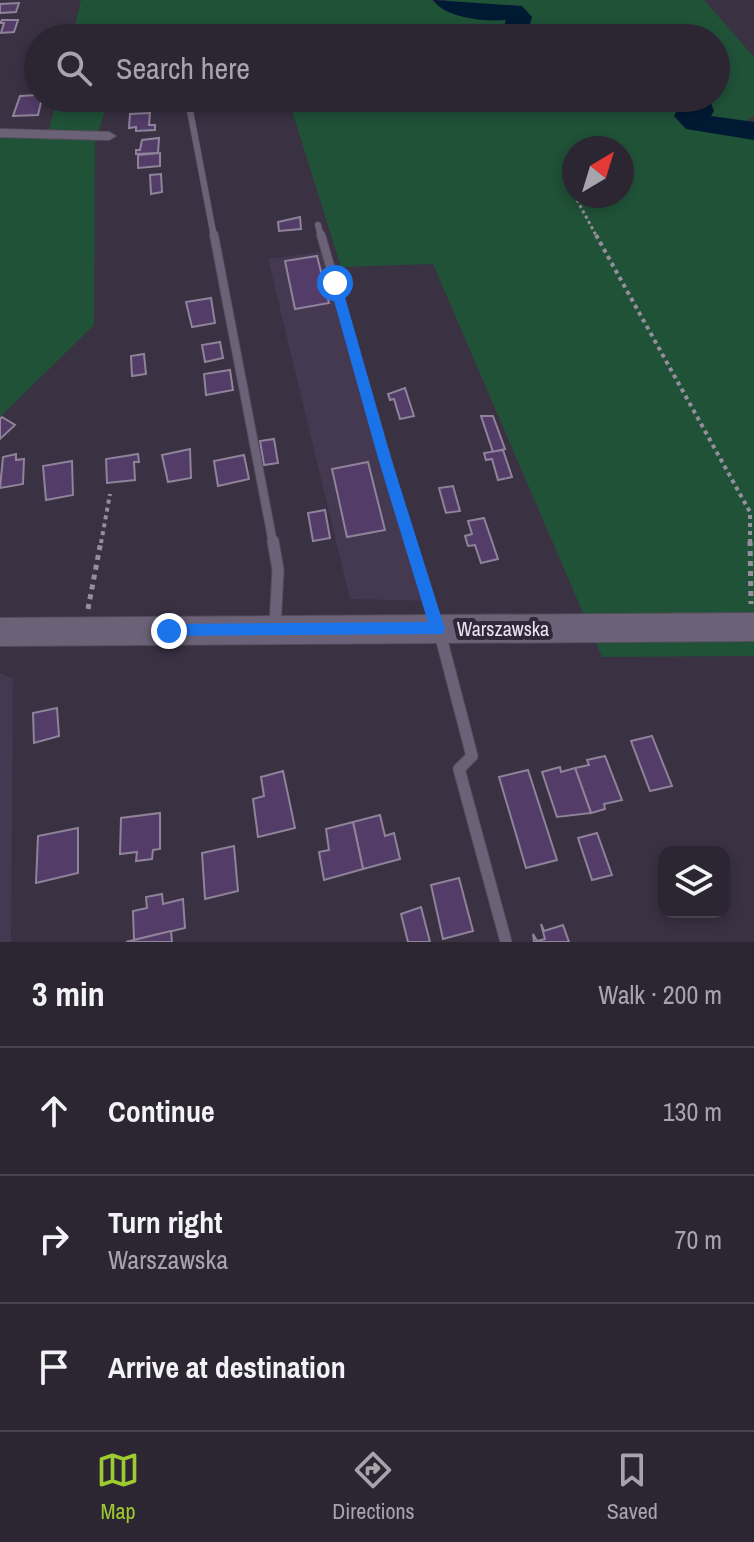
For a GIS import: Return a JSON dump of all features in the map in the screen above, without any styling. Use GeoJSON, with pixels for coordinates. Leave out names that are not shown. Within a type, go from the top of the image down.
{"type":"FeatureCollection","features":[{"type":"Feature","properties":{"kind":"main road","name":"Warszawska"},"geometry":{"type":"LineString","coordinates":[[4,633],[438,629],[753,616]]}},
{"type":"Feature","properties":{"kind":"street"},"geometry":{"type":"LineString","coordinates":[[0,133],[109,136]]}},
{"type":"Feature","properties":{"kind":"lane"},"geometry":{"type":"LineString","coordinates":[[190,112],[278,570],[274,630]]}},
{"type":"Feature","properties":{"kind":"lane"},"geometry":{"type":"LineString","coordinates":[[318,225],[384,458],[438,629],[472,756],[459,769],[506,942]]}},
{"type":"Feature","properties":{"kind":"path"},"geometry":{"type":"LineString","coordinates":[[581,208],[750,512],[753,616]]}},
{"type":"Feature","properties":{"kind":"path"},"geometry":{"type":"LineString","coordinates":[[83,632],[110,494]]}},
{"type":"Feature","properties":{"kind":"shaded area"},"geometry":{"type":"Polygon","coordinates":[[[326,251],[429,601],[350,599],[268,259],[326,251]]]}},
{"type":"Feature","properties":{"kind":"shaded area"},"geometry":{"type":"Polygon","coordinates":[[[0,673],[13,679],[11,942],[0,942],[0,673]]]}},
{"type":"Feature","properties":{"kind":"green space"},"geometry":{"type":"Polygon","coordinates":[[[81,0],[429,0],[473,15],[498,13],[514,19],[513,24],[75,24],[81,0]]]}},
{"type":"Feature","properties":{"kind":"green space"},"geometry":{"type":"Polygon","coordinates":[[[446,0],[704,0],[725,24],[523,24],[519,13],[512,7],[474,9],[446,0]]]}},
{"type":"Feature","properties":{"kind":"green space"},"geometry":{"type":"Polygon","coordinates":[[[730,30],[754,57],[754,116],[738,127],[699,119],[703,112],[730,112],[730,30]]]}},
{"type":"Feature","properties":{"kind":"green space"},"geometry":{"type":"Polygon","coordinates":[[[54,112],[105,112],[95,142],[94,325],[0,417],[0,137],[47,138],[54,112]]]}},
{"type":"Feature","properties":{"kind":"green space"},"geometry":{"type":"Polygon","coordinates":[[[292,112],[683,112],[692,125],[751,135],[754,132],[754,656],[602,657],[433,264],[341,267],[292,112]]]}},
{"type":"Feature","properties":{"kind":"building"},"geometry":{"type":"Polygon","coordinates":[[[19,3],[16,12],[0,13],[0,4],[19,3]]]}},
{"type":"Feature","properties":{"kind":"building"},"geometry":{"type":"Polygon","coordinates":[[[2,20],[18,20],[14,32],[1,33],[2,20]]]}},
{"type":"Feature","properties":{"kind":"building"},"geometry":{"type":"Polygon","coordinates":[[[20,96],[24,96],[24,112],[39,112],[38,115],[13,116],[20,96]]]}},
{"type":"Feature","properties":{"kind":"building"},"geometry":{"type":"Polygon","coordinates":[[[150,113],[149,125],[155,125],[155,130],[136,131],[136,127],[129,128],[130,114],[150,113]]]}},
{"type":"Feature","properties":{"kind":"building"},"geometry":{"type":"Polygon","coordinates":[[[159,138],[158,153],[136,154],[142,140],[159,138]]]}},
{"type":"Feature","properties":{"kind":"building"},"geometry":{"type":"Polygon","coordinates":[[[160,153],[160,166],[138,168],[138,155],[160,153]]]}},
{"type":"Feature","properties":{"kind":"building"},"geometry":{"type":"Polygon","coordinates":[[[161,174],[162,192],[151,194],[150,175],[161,174]]]}},
{"type":"Feature","properties":{"kind":"building"},"geometry":{"type":"Polygon","coordinates":[[[300,217],[301,229],[279,231],[278,222],[300,217]]]}},
{"type":"Feature","properties":{"kind":"building"},"geometry":{"type":"Polygon","coordinates":[[[317,256],[329,303],[295,309],[285,261],[317,256]]]}},
{"type":"Feature","properties":{"kind":"building"},"geometry":{"type":"Polygon","coordinates":[[[211,298],[215,323],[192,327],[186,302],[211,298]]]}},
{"type":"Feature","properties":{"kind":"building"},"geometry":{"type":"Polygon","coordinates":[[[220,342],[223,358],[205,362],[202,345],[220,342]]]}},
{"type":"Feature","properties":{"kind":"building"},"geometry":{"type":"Polygon","coordinates":[[[144,354],[146,374],[132,376],[131,356],[144,354]]]}},
{"type":"Feature","properties":{"kind":"building"},"geometry":{"type":"Polygon","coordinates":[[[230,370],[233,390],[206,395],[204,374],[230,370]]]}},
{"type":"Feature","properties":{"kind":"building"},"geometry":{"type":"Polygon","coordinates":[[[405,388],[414,416],[400,419],[394,399],[390,400],[388,394],[405,388]]]}},
{"type":"Feature","properties":{"kind":"building"},"geometry":{"type":"Polygon","coordinates":[[[481,416],[493,416],[505,449],[493,452],[481,416]]]}},
{"type":"Feature","properties":{"kind":"building"},"geometry":{"type":"Polygon","coordinates":[[[2,417],[15,425],[0,439],[0,419],[2,417]]]}},
{"type":"Feature","properties":{"kind":"building"},"geometry":{"type":"Polygon","coordinates":[[[274,439],[278,463],[264,465],[260,441],[274,439]]]}},
{"type":"Feature","properties":{"kind":"building"},"geometry":{"type":"Polygon","coordinates":[[[190,449],[191,478],[168,482],[162,455],[190,449]]]}},
{"type":"Feature","properties":{"kind":"building"},"geometry":{"type":"Polygon","coordinates":[[[503,450],[512,477],[498,480],[492,459],[486,460],[484,453],[503,450]]]}},
{"type":"Feature","properties":{"kind":"building"},"geometry":{"type":"Polygon","coordinates":[[[16,454],[16,460],[24,459],[23,484],[0,488],[3,457],[16,454]]]}},
{"type":"Feature","properties":{"kind":"building"},"geometry":{"type":"Polygon","coordinates":[[[138,454],[139,462],[134,462],[135,480],[107,483],[106,459],[138,454]]]}},
{"type":"Feature","properties":{"kind":"building"},"geometry":{"type":"Polygon","coordinates":[[[244,455],[249,479],[218,486],[214,461],[244,455]]]}},
{"type":"Feature","properties":{"kind":"building"},"geometry":{"type":"Polygon","coordinates":[[[72,461],[73,495],[46,500],[43,466],[72,461]]]}},
{"type":"Feature","properties":{"kind":"building"},"geometry":{"type":"Polygon","coordinates":[[[368,462],[385,530],[347,537],[332,469],[368,462]]]}},
{"type":"Feature","properties":{"kind":"building"},"geometry":{"type":"Polygon","coordinates":[[[453,486],[460,511],[446,513],[439,488],[453,486]]]}},
{"type":"Feature","properties":{"kind":"building"},"geometry":{"type":"Polygon","coordinates":[[[325,510],[330,538],[313,541],[308,513],[325,510]]]}},
{"type":"Feature","properties":{"kind":"building"},"geometry":{"type":"Polygon","coordinates":[[[484,518],[498,559],[481,563],[475,545],[468,546],[465,536],[472,534],[468,521],[484,518]]]}},
{"type":"Feature","properties":{"kind":"building"},"geometry":{"type":"Polygon","coordinates":[[[57,708],[59,736],[34,743],[33,713],[57,708]]]}},
{"type":"Feature","properties":{"kind":"building"},"geometry":{"type":"Polygon","coordinates":[[[652,736],[672,786],[650,791],[631,741],[652,736]]]}},
{"type":"Feature","properties":{"kind":"building"},"geometry":{"type":"Polygon","coordinates":[[[605,756],[622,800],[604,804],[605,809],[591,813],[575,768],[589,765],[587,760],[605,756]]]}},
{"type":"Feature","properties":{"kind":"building"},"geometry":{"type":"Polygon","coordinates":[[[560,767],[561,772],[575,768],[591,813],[557,817],[542,772],[560,767]]]}},
{"type":"Feature","properties":{"kind":"building"},"geometry":{"type":"Polygon","coordinates":[[[528,770],[557,860],[526,868],[499,777],[528,770]]]}},
{"type":"Feature","properties":{"kind":"building"},"geometry":{"type":"Polygon","coordinates":[[[283,771],[295,828],[258,837],[253,799],[264,796],[261,777],[283,771]]]}},
{"type":"Feature","properties":{"kind":"building"},"geometry":{"type":"Polygon","coordinates":[[[160,813],[160,849],[153,850],[152,859],[136,861],[137,852],[120,854],[121,818],[160,813]]]}},
{"type":"Feature","properties":{"kind":"building"},"geometry":{"type":"Polygon","coordinates":[[[380,815],[385,836],[394,833],[400,859],[363,869],[353,822],[380,815]]]}},
{"type":"Feature","properties":{"kind":"building"},"geometry":{"type":"Polygon","coordinates":[[[353,822],[363,869],[324,880],[319,852],[329,850],[326,829],[353,822]]]}},
{"type":"Feature","properties":{"kind":"building"},"geometry":{"type":"Polygon","coordinates":[[[78,828],[78,873],[36,883],[38,836],[78,828]]]}},
{"type":"Feature","properties":{"kind":"building"},"geometry":{"type":"Polygon","coordinates":[[[597,833],[612,875],[592,880],[578,838],[597,833]]]}},
{"type":"Feature","properties":{"kind":"building"},"geometry":{"type":"Polygon","coordinates":[[[234,846],[238,891],[205,899],[202,853],[234,846]]]}},
{"type":"Feature","properties":{"kind":"building"},"geometry":{"type":"Polygon","coordinates":[[[459,878],[473,931],[443,939],[431,885],[459,878]]]}},
{"type":"Feature","properties":{"kind":"building"},"geometry":{"type":"Polygon","coordinates":[[[162,894],[163,904],[183,899],[185,928],[134,940],[133,911],[147,908],[146,897],[162,894]]]}},
{"type":"Feature","properties":{"kind":"building"},"geometry":{"type":"Polygon","coordinates":[[[421,907],[430,942],[408,942],[401,914],[421,907]]]}},
{"type":"Feature","properties":{"kind":"building"},"geometry":{"type":"Polygon","coordinates":[[[541,924],[544,931],[563,925],[569,942],[534,942],[533,934],[537,941],[545,939],[541,924]]]}},
{"type":"Feature","properties":{"kind":"building"},"geometry":{"type":"Polygon","coordinates":[[[171,931],[172,942],[126,942],[134,940],[171,931]]]}},
{"type":"Feature","properties":{"kind":"waterway"},"geometry":{"type":"LineString","coordinates":[[445,0],[478,12],[513,11],[519,17],[517,24]]}},
{"type":"Feature","properties":{"kind":"waterway"},"geometry":{"type":"LineString","coordinates":[[698,112],[688,116],[696,123],[754,131]]}},
{"type":"Feature","properties":{"kind":"route"},"geometry":{"type":"LineString","coordinates":[[169,631],[438,629],[384,458],[335,283]]}}]}
